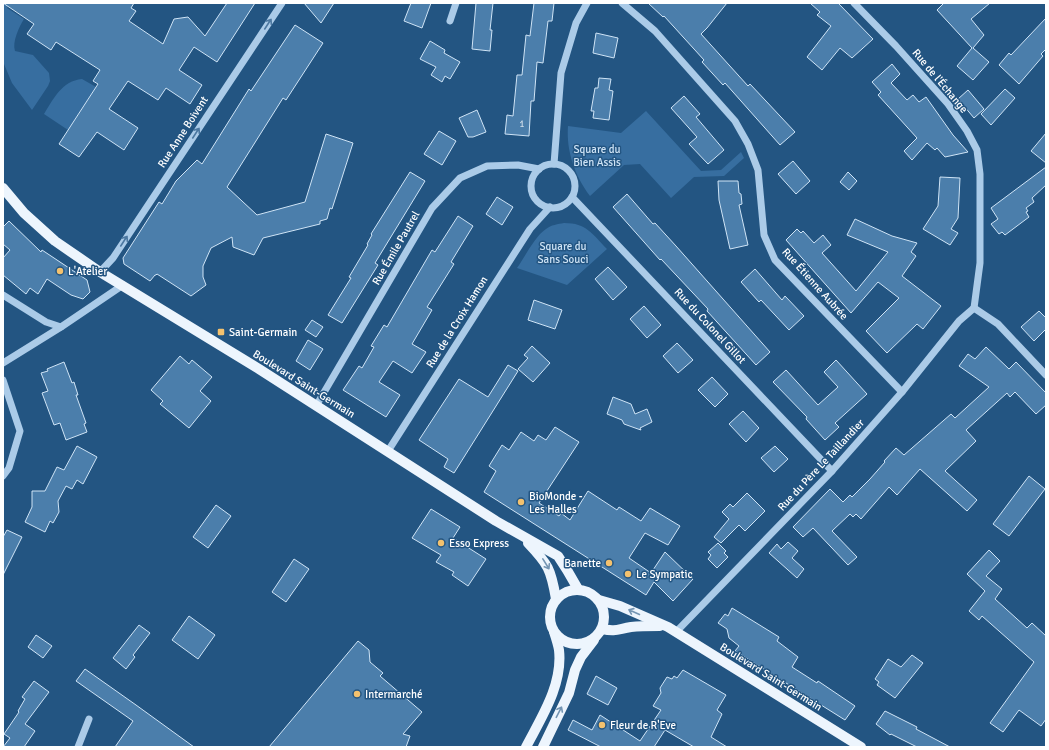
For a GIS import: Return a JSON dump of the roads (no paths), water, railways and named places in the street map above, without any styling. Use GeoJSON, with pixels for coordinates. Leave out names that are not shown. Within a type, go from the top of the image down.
{"type":"FeatureCollection","features":[{"type":"Feature","properties":{"kind":"main road","name":"Boulevard Saint-Germain"},"geometry":{"type":"LineString","coordinates":[[3,188],[24,213],[55,241],[100,272],[388,451],[496,521],[558,556],[578,589]]}},
{"type":"Feature","properties":{"kind":"main road","name":"Boulevard Saint-Germain"},"geometry":{"type":"LineString","coordinates":[[521,535],[544,560],[550,571],[556,599]]}},
{"type":"Feature","properties":{"kind":"main road"},"geometry":{"type":"LineString","coordinates":[[526,747],[546,708],[554,688],[559,667],[559,650],[551,624],[550,615],[552,607],[556,599],[566,592],[578,589],[590,592],[599,600],[604,609],[605,619],[599,633],[581,657],[575,670],[569,693],[543,747]]}},
{"type":"Feature","properties":{"kind":"main road","name":"Boulevard Saint-Germain"},"geometry":{"type":"LineString","coordinates":[[599,600],[620,606],[672,630],[861,747]]}},
{"type":"Feature","properties":{"kind":"main road","name":"Boulevard Saint-Germain"},"geometry":{"type":"LineString","coordinates":[[599,633],[629,627],[650,626],[672,630]]}},
{"type":"Feature","properties":{"kind":"main road"},"geometry":{"type":"LineString","coordinates":[[554,632],[561,639],[569,643],[579,644],[588,642],[599,633]]}},
{"type":"Feature","properties":{"kind":"street","name":"Rue Anne Boivent"},"geometry":{"type":"LineString","coordinates":[[100,272],[113,258],[282,3]]}},
{"type":"Feature","properties":{"kind":"street"},"geometry":{"type":"LineString","coordinates":[[450,22],[456,3]]}},
{"type":"Feature","properties":{"kind":"street"},"geometry":{"type":"LineString","coordinates":[[554,164],[561,73],[576,23],[587,3]]}},
{"type":"Feature","properties":{"kind":"street","name":"Rue Étienne Aubrée"},"geometry":{"type":"LineString","coordinates":[[622,3],[655,32],[735,121],[748,144],[758,170],[764,235],[775,260],[902,392]]}},
{"type":"Feature","properties":{"kind":"street","name":"Rue de l'Échange"},"geometry":{"type":"LineString","coordinates":[[854,3],[896,46],[948,104],[967,131],[977,150],[980,174],[980,263],[974,308]]}},
{"type":"Feature","properties":{"kind":"street"},"geometry":{"type":"LineString","coordinates":[[554,164],[561,165],[568,169],[573,175],[575,190],[572,197],[565,204],[558,207],[550,207],[541,203],[535,198],[532,191],[532,184],[534,175],[539,169],[547,165],[554,164]]}},
{"type":"Feature","properties":{"kind":"street","name":"Rue Émile Pautrel"},"geometry":{"type":"LineString","coordinates":[[316,406],[432,208],[460,178],[487,166],[518,165],[539,169]]}},
{"type":"Feature","properties":{"kind":"street","name":"Rue du Colonel Gillot"},"geometry":{"type":"LineString","coordinates":[[572,197],[832,471]]}},
{"type":"Feature","properties":{"kind":"street","name":"Rue de la Croix Hamon"},"geometry":{"type":"LineString","coordinates":[[388,451],[530,229],[550,207]]}},
{"type":"Feature","properties":{"kind":"street"},"geometry":{"type":"LineString","coordinates":[[3,363],[61,327],[123,285]]}},
{"type":"Feature","properties":{"kind":"street"},"geometry":{"type":"LineString","coordinates":[[3,295],[46,322],[61,327]]}},
{"type":"Feature","properties":{"kind":"street"},"geometry":{"type":"LineString","coordinates":[[974,308],[998,324],[1046,375]]}},
{"type":"Feature","properties":{"kind":"street","name":"Rue du Père Le Taillandier"},"geometry":{"type":"LineString","coordinates":[[672,630],[832,471],[902,392],[959,321],[974,308]]}},
{"type":"Feature","properties":{"kind":"street"},"geometry":{"type":"LineString","coordinates":[[3,380],[20,431],[9,468],[3,476]]}},
{"type":"Feature","properties":{"kind":"street"},"geometry":{"type":"LineString","coordinates":[[78,747],[89,719]]}},
{"type":"Feature","properties":{"kind":"place","name":"L'Atelier"},"geometry":{"type":"Point","coordinates":[60,271]}},
{"type":"Feature","properties":{"kind":"place","name":"Saint-Germain"},"geometry":{"type":"Point","coordinates":[221,332]}},
{"type":"Feature","properties":{"kind":"place","name":"BioMonde - Les Halles"},"geometry":{"type":"Point","coordinates":[521,502]}},
{"type":"Feature","properties":{"kind":"place","name":"Esso Express"},"geometry":{"type":"Point","coordinates":[441,543]}},
{"type":"Feature","properties":{"kind":"place","name":"Banette"},"geometry":{"type":"Point","coordinates":[609,563]}},
{"type":"Feature","properties":{"kind":"place","name":"Le Sympatic"},"geometry":{"type":"Point","coordinates":[628,574]}},
{"type":"Feature","properties":{"kind":"place","name":"Intermarché"},"geometry":{"type":"Point","coordinates":[357,694]}},
{"type":"Feature","properties":{"kind":"place","name":"Fleur de R'Eve"},"geometry":{"type":"Point","coordinates":[602,725]}},
{"type":"Feature","properties":{"kind":"park label","name":"Square du Bien Assis"},"geometry":{"type":"Point","coordinates":[597,155]}},
{"type":"Feature","properties":{"kind":"park label","name":"Square du Sans Souci"},"geometry":{"type":"Point","coordinates":[563,252]}}]}
